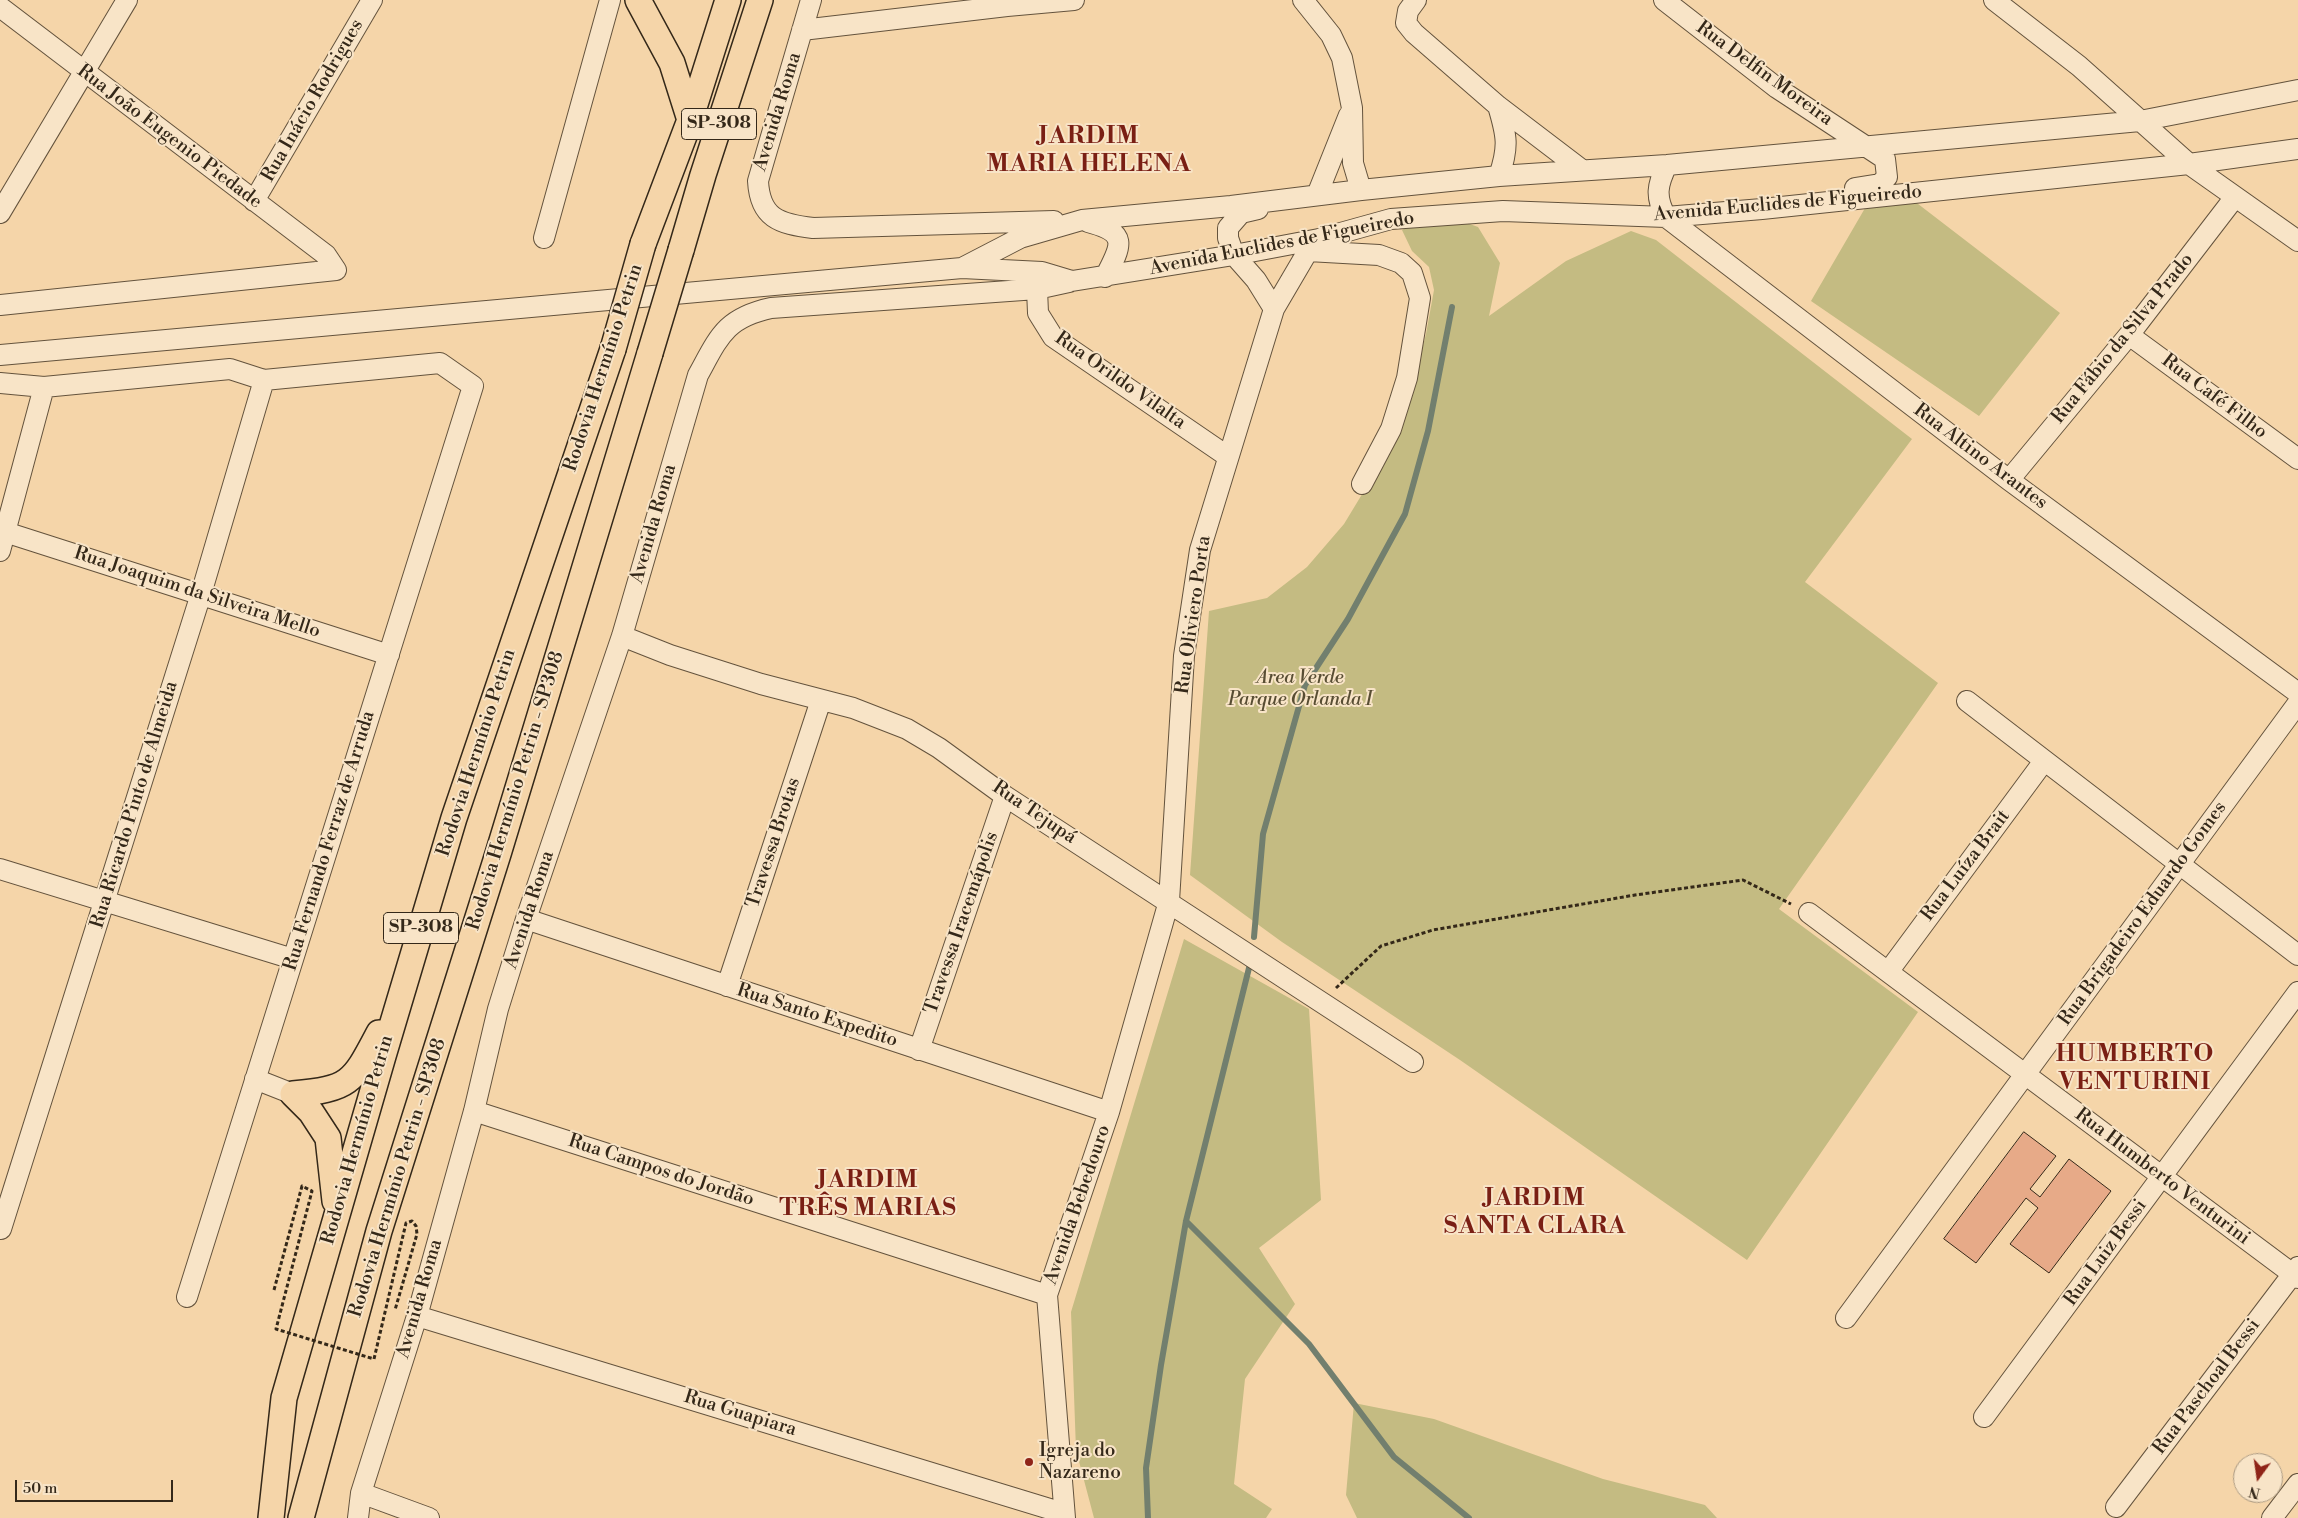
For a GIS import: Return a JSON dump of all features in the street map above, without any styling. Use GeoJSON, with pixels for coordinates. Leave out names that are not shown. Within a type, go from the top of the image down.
{"type":"FeatureCollection","features":[{"type":"Feature","properties":{"kind":"main road"},"geometry":{"type":"LineString","coordinates":[[638,0],[672,63],[690,120]]}},
{"type":"Feature","properties":{"kind":"main road","name":"Rodovia Hermínio Petrin"},"geometry":{"type":"LineString","coordinates":[[271,1518],[284,1398],[454,818],[613,349],[643,244],[690,120],[728,0]]}},
{"type":"Feature","properties":{"kind":"main road","name":"Rodovia Hermínio Petrin"},"geometry":{"type":"LineString","coordinates":[[650,353],[703,175],[760,0]]}},
{"type":"Feature","properties":{"kind":"main road","name":"Rodovia Hermínio Petrin - SP308"},"geometry":{"type":"LineString","coordinates":[[301,1518],[379,1231],[498,854],[650,353]]}},
{"type":"Feature","properties":{"kind":"main road"},"geometry":{"type":"LineString","coordinates":[[293,1094],[324,1092],[342,1085],[356,1074],[384,1022],[409,969]]}},
{"type":"Feature","properties":{"kind":"main road"},"geometry":{"type":"LineString","coordinates":[[293,1094],[310,1112],[328,1138],[336,1216]]}},
{"type":"Feature","properties":{"kind":"street"},"geometry":{"type":"LineString","coordinates":[[0,213],[127,0]]}},
{"type":"Feature","properties":{"kind":"street","name":"Rua Inácio Rodrigues"},"geometry":{"type":"LineString","coordinates":[[254,201],[372,0]]}},
{"type":"Feature","properties":{"kind":"street"},"geometry":{"type":"LineString","coordinates":[[544,238],[610,0]]}},
{"type":"Feature","properties":{"kind":"street","name":"Avenida Roma"},"geometry":{"type":"LineString","coordinates":[[775,218],[764,210],[759,196],[758,181],[769,137],[811,0]]}},
{"type":"Feature","properties":{"kind":"street"},"geometry":{"type":"LineString","coordinates":[[802,30],[1008,3],[1074,0]]}},
{"type":"Feature","properties":{"kind":"street"},"geometry":{"type":"LineString","coordinates":[[1303,0],[1331,35],[1342,58],[1352,108],[1353,163],[1360,190]]}},
{"type":"Feature","properties":{"kind":"street"},"geometry":{"type":"LineString","coordinates":[[1416,0],[1408,11],[1406,24],[1414,33],[1498,106],[1582,170]]}},
{"type":"Feature","properties":{"kind":"street","name":"Rua Delfin Moreira"},"geometry":{"type":"LineString","coordinates":[[1664,0],[1777,88],[1885,159],[1887,177],[1880,184],[1797,197],[1762,209]]}},
{"type":"Feature","properties":{"kind":"street"},"geometry":{"type":"LineString","coordinates":[[1994,0],[2078,66],[2189,164],[2298,241]]}},
{"type":"Feature","properties":{"kind":"street","name":"Rua João Eugenio Piedade"},"geometry":{"type":"LineString","coordinates":[[0,7],[84,73],[326,255],[336,270],[0,305]]}},
{"type":"Feature","properties":{"kind":"street","name":"Avenida Euclides de Figueiredo"},"geometry":{"type":"LineString","coordinates":[[775,218],[789,225],[813,228],[1082,220],[1499,176],[1667,165],[2140,120],[2298,90]]}},
{"type":"Feature","properties":{"kind":"street"},"geometry":{"type":"LineString","coordinates":[[1498,106],[1506,131],[1506,154],[1499,176]]}},
{"type":"Feature","properties":{"kind":"street"},"geometry":{"type":"LineString","coordinates":[[1318,195],[1352,108]]}},
{"type":"Feature","properties":{"kind":"street","name":"Avenida Euclides de Figueiredo"},"geometry":{"type":"LineString","coordinates":[[740,319],[754,312],[771,308],[1037,289],[1072,281],[1234,255],[1314,245],[1391,219],[1503,211],[1666,217],[1762,209],[2189,164],[2298,148]]}},
{"type":"Feature","properties":{"kind":"street"},"geometry":{"type":"LineString","coordinates":[[1666,217],[1657,194],[1660,179],[1667,165]]}},
{"type":"Feature","properties":{"kind":"street","name":"Rua Fábio da Silva Prado"},"geometry":{"type":"LineString","coordinates":[[2009,480],[2129,335],[2235,197]]}},
{"type":"Feature","properties":{"kind":"street"},"geometry":{"type":"LineString","coordinates":[[1274,308],[1256,280],[1234,255],[1228,238],[1228,228],[1240,213],[1284,200]]}},
{"type":"Feature","properties":{"kind":"street","name":"Rua Altino Arantes"},"geometry":{"type":"LineString","coordinates":[[1666,217],[2009,480],[2298,693]]}},
{"type":"Feature","properties":{"kind":"street"},"geometry":{"type":"LineString","coordinates":[[1082,220],[1103,226],[1114,232],[1118,240],[1117,254],[1106,277]]}},
{"type":"Feature","properties":{"kind":"street","name":"Avenida Euclides de Figueiredo"},"geometry":{"type":"LineString","coordinates":[[962,268],[1020,238],[1082,220]]}},
{"type":"Feature","properties":{"kind":"street"},"geometry":{"type":"LineString","coordinates":[[1314,245],[1379,255],[1401,263],[1412,273],[1420,298],[1407,378],[1391,429],[1362,484]]}},
{"type":"Feature","properties":{"kind":"street","name":"Rua Oliviero Porta"},"geometry":{"type":"LineString","coordinates":[[1169,901],[1184,656],[1200,550],[1227,456],[1274,308],[1314,245]]}},
{"type":"Feature","properties":{"kind":"street"},"geometry":{"type":"LineString","coordinates":[[0,356],[962,268]]}},
{"type":"Feature","properties":{"kind":"street","name":"Avenida Euclides de Figueiredo"},"geometry":{"type":"LineString","coordinates":[[962,268],[1042,272],[1072,281]]}},
{"type":"Feature","properties":{"kind":"street","name":"Rua Orildo Vilalta"},"geometry":{"type":"LineString","coordinates":[[1037,289],[1038,313],[1053,337],[1227,456]]}},
{"type":"Feature","properties":{"kind":"street","name":"Avenida Roma"},"geometry":{"type":"LineString","coordinates":[[358,1518],[361,1493],[417,1316],[474,1111],[498,1009],[526,919],[622,636],[698,375],[718,338],[730,324],[740,319]]}},
{"type":"Feature","properties":{"kind":"street","name":"Rua Café Filho"},"geometry":{"type":"LineString","coordinates":[[2129,335],[2298,460]]}},
{"type":"Feature","properties":{"kind":"street","name":"Rua Fernando Ferraz de Arruda"},"geometry":{"type":"LineString","coordinates":[[187,1297],[473,386],[440,363],[264,380]]}},
{"type":"Feature","properties":{"kind":"street"},"geometry":{"type":"LineString","coordinates":[[0,384],[44,387],[230,369],[264,380]]}},
{"type":"Feature","properties":{"kind":"street","name":"Rua Ricardo Pinto de Almeida"},"geometry":{"type":"LineString","coordinates":[[1,1230],[201,594],[264,380]]}},
{"type":"Feature","properties":{"kind":"street"},"geometry":{"type":"LineString","coordinates":[[3,542],[44,387]]}},
{"type":"Feature","properties":{"kind":"street","name":"Rua Joaquim da Silveira Mello"},"geometry":{"type":"LineString","coordinates":[[3,542],[201,594],[389,655]]}},
{"type":"Feature","properties":{"kind":"street","name":"Rua Tejupá"},"geometry":{"type":"LineString","coordinates":[[622,636],[670,655],[761,684],[853,708],[907,729],[952,756],[1005,796],[1323,1001],[1413,1062]]}},
{"type":"Feature","properties":{"kind":"street","name":"Travessa Brotas"},"geometry":{"type":"LineString","coordinates":[[727,986],[821,700]]}},
{"type":"Feature","properties":{"kind":"street"},"geometry":{"type":"LineString","coordinates":[[1967,701],[2298,955]]}},
{"type":"Feature","properties":{"kind":"street","name":"Rua Brigadeiro Eduardo Gomes"},"geometry":{"type":"LineString","coordinates":[[1846,1318],[2298,703]]}},
{"type":"Feature","properties":{"kind":"street","name":"Rua Luíza Brait"},"geometry":{"type":"LineString","coordinates":[[1888,972],[2044,761]]}},
{"type":"Feature","properties":{"kind":"street","name":"Travessa Iracemápolis"},"geometry":{"type":"LineString","coordinates":[[919,1050],[1005,796]]}},
{"type":"Feature","properties":{"kind":"street"},"geometry":{"type":"LineString","coordinates":[[0,869],[293,959]]}},
{"type":"Feature","properties":{"kind":"street","name":"Avenida Bebedouro"},"geometry":{"type":"LineString","coordinates":[[1064,1516],[1048,1295],[1109,1112],[1169,901]]}},
{"type":"Feature","properties":{"kind":"street","name":"Rua Humberto Venturini"},"geometry":{"type":"LineString","coordinates":[[1809,913],[2161,1177],[2296,1273]]}},
{"type":"Feature","properties":{"kind":"street","name":"Rua Santo Expedito"},"geometry":{"type":"LineString","coordinates":[[526,919],[1109,1112]]}},
{"type":"Feature","properties":{"kind":"street","name":"Rua Luiz Bessi"},"geometry":{"type":"LineString","coordinates":[[1984,1417],[2298,992]]}},
{"type":"Feature","properties":{"kind":"street"},"geometry":{"type":"LineString","coordinates":[[256,1079],[293,1094]]}},
{"type":"Feature","properties":{"kind":"street","name":"Rua Campos do Jordão"},"geometry":{"type":"LineString","coordinates":[[474,1111],[1048,1295]]}},
{"type":"Feature","properties":{"kind":"street","name":"Rua Paschoal Bessi"},"geometry":{"type":"LineString","coordinates":[[2116,1507],[2296,1273]]}},
{"type":"Feature","properties":{"kind":"street","name":"Rua Guapiara"},"geometry":{"type":"LineString","coordinates":[[417,1316],[1064,1516]]}},
{"type":"Feature","properties":{"kind":"street"},"geometry":{"type":"LineString","coordinates":[[2272,1518],[2298,1484]]}},
{"type":"Feature","properties":{"kind":"street"},"geometry":{"type":"LineString","coordinates":[[361,1493],[429,1518]]}},
{"type":"Feature","properties":{"kind":"path"},"geometry":{"type":"LineString","coordinates":[[1323,1001],[1381,946],[1442,928],[1635,895],[1742,880],[1809,913]]}},
{"type":"Feature","properties":{"kind":"path"},"geometry":{"type":"LineString","coordinates":[[274,1290],[302,1186],[312,1191],[276,1329],[374,1359],[406,1223],[412,1221],[416,1226],[417,1234],[395,1310]]}},
{"type":"Feature","properties":{"kind":"green space"},"geometry":{"type":"Polygon","coordinates":[[[1909,197],[2060,313],[1979,416],[1811,301],[1868,203],[1909,197]]]}},
{"type":"Feature","properties":{"kind":"green space","name":"Area Verde Parque Orlanda I"},"geometry":{"type":"Polygon","coordinates":[[[1445,215],[1478,227],[1500,263],[1489,316],[1566,261],[1631,231],[1656,240],[1912,439],[1805,582],[1938,683],[1779,909],[1918,1012],[1747,1260],[1460,1060],[1282,942],[1190,875],[1209,611],[1267,598],[1307,567],[1344,524],[1401,430],[1426,334],[1434,290],[1429,267],[1412,251],[1402,230],[1429,216],[1445,215]]]}},
{"type":"Feature","properties":{"kind":"green space"},"geometry":{"type":"Polygon","coordinates":[[[1184,939],[1309,1009],[1321,1200],[1259,1248],[1295,1304],[1245,1379],[1234,1484],[1272,1509],[1266,1518],[1094,1518],[1076,1450],[1071,1312],[1184,939]]]}},
{"type":"Feature","properties":{"kind":"green space"},"geometry":{"type":"Polygon","coordinates":[[[1354,1403],[1434,1419],[1603,1479],[1705,1505],[1717,1518],[1357,1518],[1346,1495],[1354,1403]]]}},
{"type":"Feature","properties":{"kind":"building"},"geometry":{"type":"Polygon","coordinates":[[[2024,1132],[2056,1156],[2030,1189],[2040,1197],[2069,1159],[2111,1191],[2049,1273],[2010,1244],[2038,1208],[2026,1198],[1976,1263],[1944,1239],[2024,1132]]]}},
{"type":"Feature","properties":{"kind":"waterway"},"geometry":{"type":"LineString","coordinates":[[1254,937],[1263,834],[1305,685],[1348,619],[1405,514],[1428,431],[1452,307]]}},
{"type":"Feature","properties":{"kind":"waterway"},"geometry":{"type":"LineString","coordinates":[[1148,1518],[1146,1468],[1161,1365],[1186,1221],[1251,960]]}},
{"type":"Feature","properties":{"kind":"waterway"},"geometry":{"type":"LineString","coordinates":[[1186,1221],[1309,1344],[1394,1457],[1469,1518]]}},
{"type":"Feature","properties":{"kind":"place","name":"Igreja do Nazareno"},"geometry":{"type":"Point","coordinates":[1029,1462]}},
{"type":"Feature","properties":{"kind":"district","name":"JARDIM MARIA HELENA"},"geometry":{"type":"Point","coordinates":[1089,151]}},
{"type":"Feature","properties":{"kind":"district","name":"HUMBERTO VENTURINI"},"geometry":{"type":"Point","coordinates":[2135,1069]}},
{"type":"Feature","properties":{"kind":"district","name":"JARDIM TRÊS MARIAS"},"geometry":{"type":"Point","coordinates":[868,1195]}},
{"type":"Feature","properties":{"kind":"district","name":"JARDIM SANTA CLARA"},"geometry":{"type":"Point","coordinates":[1535,1213]}}]}
